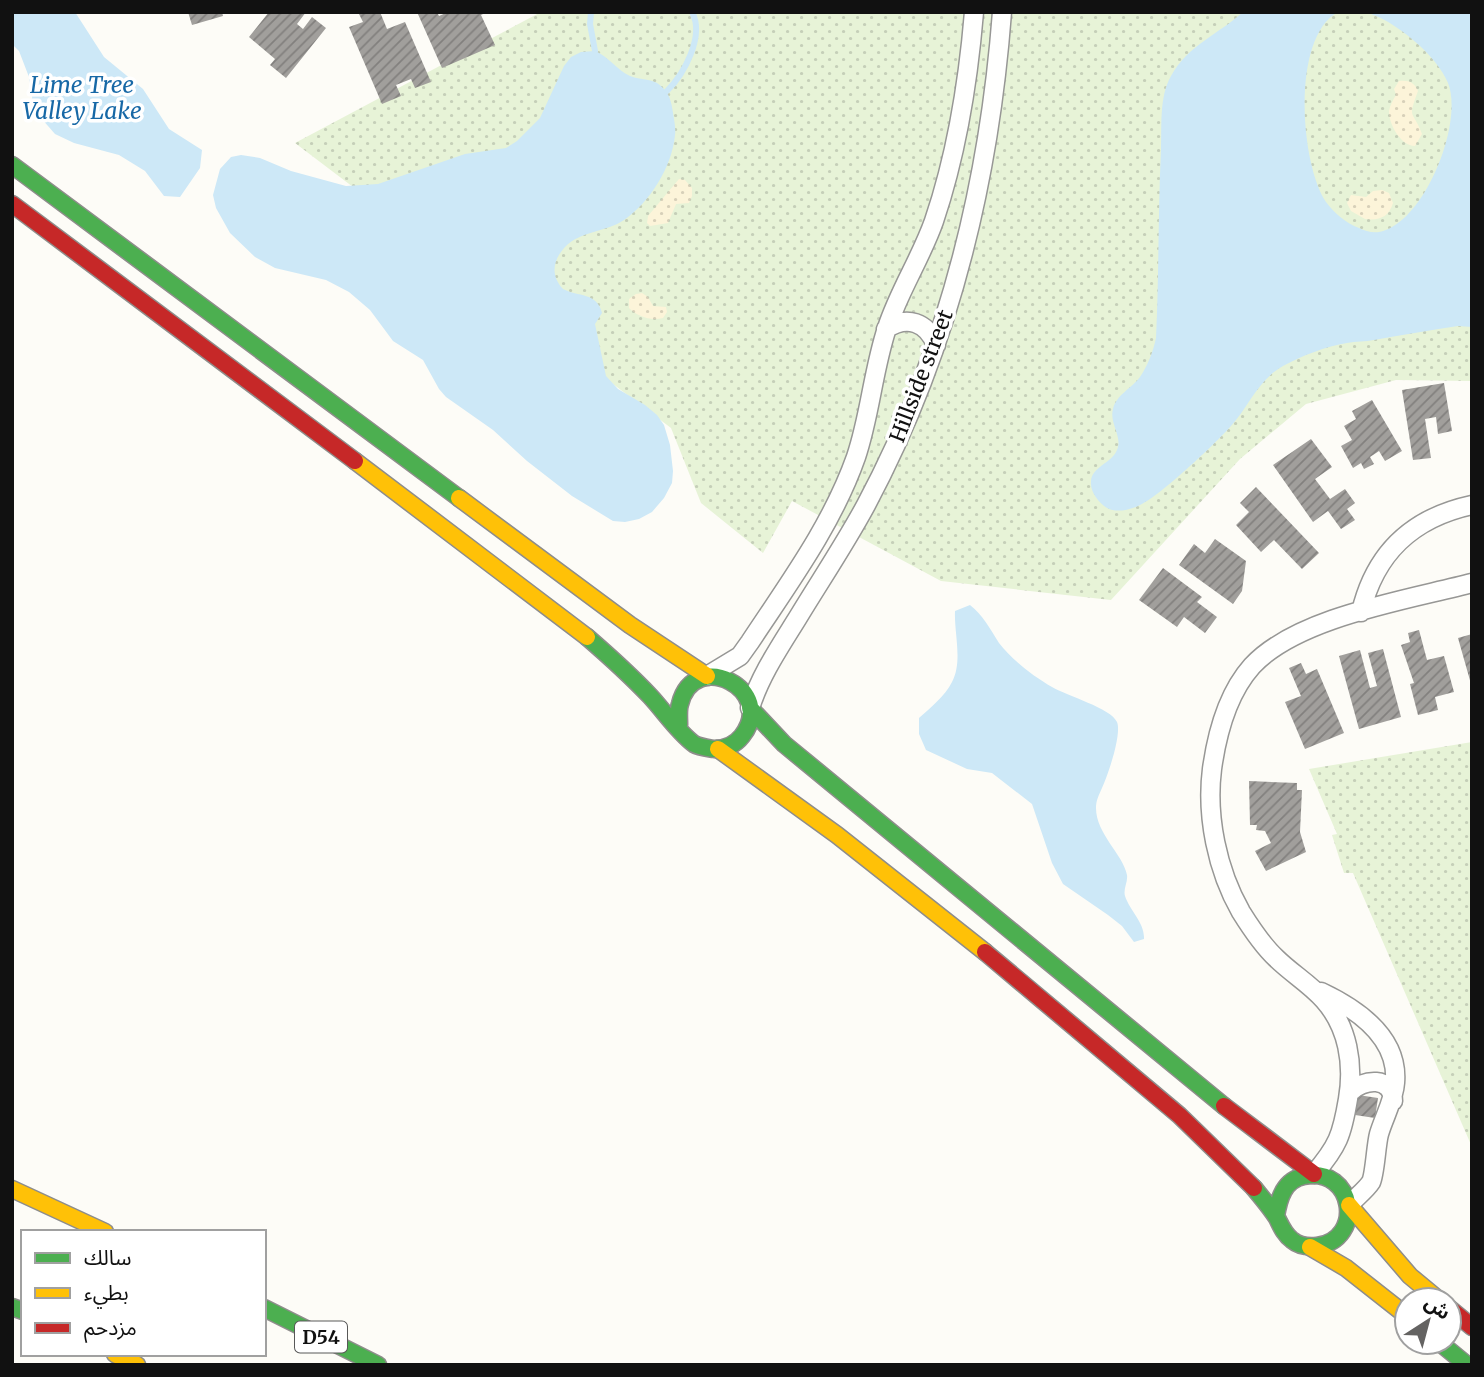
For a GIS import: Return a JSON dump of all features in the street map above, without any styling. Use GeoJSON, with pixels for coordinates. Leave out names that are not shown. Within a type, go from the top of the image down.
{"type":"FeatureCollection","features":[{"type":"Feature","properties":{"kind":"main road"},"geometry":{"type":"LineString","coordinates":[[12,165],[630,625],[707,676]]}},
{"type":"Feature","properties":{"kind":"main road"},"geometry":{"type":"LineString","coordinates":[[12,204],[473,548],[586,636],[628,672],[695,745],[718,749],[739,740],[746,730],[750,708]]}},
{"type":"Feature","properties":{"kind":"main road"},"geometry":{"type":"LineString","coordinates":[[679,725],[677,712],[685,689],[707,676],[731,680],[740,687],[750,708],[784,744],[1255,1131],[1314,1174],[1333,1179],[1342,1188],[1349,1205],[1410,1276],[1422,1286]]}},
{"type":"Feature","properties":{"kind":"main road"},"geometry":{"type":"LineString","coordinates":[[718,749],[834,831],[995,961],[1206,1140],[1256,1191],[1276,1216]]}},
{"type":"Feature","properties":{"kind":"main road"},"geometry":{"type":"LineString","coordinates":[[1314,1174],[1298,1177],[1287,1183],[1280,1193],[1276,1204],[1280,1228],[1298,1244],[1310,1247],[1346,1268],[1393,1305]]}},
{"type":"Feature","properties":{"kind":"main road"},"geometry":{"type":"LineString","coordinates":[[12,1189],[101,1230]]}},
{"type":"Feature","properties":{"kind":"main road"},"geometry":{"type":"LineString","coordinates":[[1310,1247],[1322,1246],[1342,1233],[1348,1222],[1349,1205]]}},
{"type":"Feature","properties":{"kind":"main road","name":"D54"},"geometry":{"type":"LineString","coordinates":[[266,1309],[377,1365]]}},
{"type":"Feature","properties":{"kind":"main road"},"geometry":{"type":"LineString","coordinates":[[119,1356],[137,1365]]}},
{"type":"Feature","properties":{"kind":"street","name":"Hillside street"},"geometry":{"type":"LineString","coordinates":[[707,676],[740,656],[750,642],[829,519],[857,455],[887,329],[918,259],[945,185],[963,108],[974,12]]}},
{"type":"Feature","properties":{"kind":"street","name":"Hillside street"},"geometry":{"type":"LineString","coordinates":[[750,708],[756,688],[773,657],[866,505],[889,458],[936,345],[969,231],[982,173],[993,103],[1002,12]]}},
{"type":"Feature","properties":{"kind":"street"},"geometry":{"type":"LineString","coordinates":[[887,329],[905,321],[916,322],[925,327],[936,345]]}},
{"type":"Feature","properties":{"kind":"street"},"geometry":{"type":"LineString","coordinates":[[1360,612],[1373,575],[1395,544],[1415,528],[1472,505]]}},
{"type":"Feature","properties":{"kind":"street"},"geometry":{"type":"LineString","coordinates":[[1314,1174],[1338,1143],[1351,1076],[1347,1043],[1333,1013],[1312,988],[1274,957],[1256,935],[1228,884],[1213,829],[1211,801],[1213,764],[1220,728],[1228,704],[1251,668],[1284,640],[1360,612],[1472,583]]}},
{"type":"Feature","properties":{"kind":"street"},"geometry":{"type":"LineString","coordinates":[[1312,988],[1345,1004],[1372,1025],[1382,1038],[1395,1069],[1393,1094],[1376,1145],[1371,1181],[1349,1205]]}},
{"type":"Feature","properties":{"kind":"street"},"geometry":{"type":"LineString","coordinates":[[1349,1093],[1363,1082],[1371,1081],[1388,1087],[1393,1094]]}},
{"type":"Feature","properties":{"kind":"green space"},"geometry":{"type":"Polygon","coordinates":[[[541,12],[1472,12],[1472,381],[1396,380],[1306,404],[1240,459],[1111,600],[941,581],[792,501],[763,553],[701,503],[671,428],[295,143],[541,12]]]}},
{"type":"Feature","properties":{"kind":"green space"},"geometry":{"type":"Polygon","coordinates":[[[1472,742],[1472,1147],[1353,873],[1344,873],[1332,835],[1337,834],[1309,769],[1472,742]]]}},
{"type":"Feature","properties":{"kind":"sand"},"geometry":{"type":"Polygon","coordinates":[[[1399,81],[1411,83],[1418,91],[1412,114],[1422,134],[1415,146],[1401,139],[1390,117],[1390,107],[1396,95],[1394,89],[1399,81]]]}},
{"type":"Feature","properties":{"kind":"sand"},"geometry":{"type":"Polygon","coordinates":[[[679,179],[685,180],[692,188],[689,203],[676,204],[668,223],[650,226],[647,223],[648,216],[679,179]]]}},
{"type":"Feature","properties":{"kind":"sand"},"geometry":{"type":"Polygon","coordinates":[[[1382,190],[1389,193],[1393,203],[1383,217],[1365,219],[1351,211],[1347,203],[1351,195],[1366,197],[1373,191],[1382,190]]]}},
{"type":"Feature","properties":{"kind":"sand"},"geometry":{"type":"Polygon","coordinates":[[[642,293],[653,306],[666,307],[667,312],[663,318],[645,318],[629,308],[629,299],[642,293]]]}},
{"type":"Feature","properties":{"kind":"water","name":"Lime Tree Valley Lake"},"geometry":{"type":"Polygon","coordinates":[[[12,12],[75,12],[104,57],[143,89],[169,129],[202,150],[200,168],[180,197],[164,196],[145,171],[119,155],[74,143],[55,134],[34,110],[29,77],[19,51],[12,44],[12,12]]]}},
{"type":"Feature","properties":{"kind":"water"},"geometry":{"type":"Polygon","coordinates":[[[1243,12],[1338,12],[1323,26],[1313,47],[1307,73],[1306,131],[1310,159],[1317,184],[1333,210],[1354,226],[1379,232],[1396,225],[1425,192],[1445,146],[1451,101],[1448,83],[1424,50],[1401,30],[1365,12],[1472,12],[1472,327],[1458,326],[1339,344],[1290,362],[1267,378],[1231,426],[1172,482],[1138,506],[1111,510],[1101,503],[1094,493],[1091,486],[1092,477],[1117,450],[1118,440],[1112,414],[1115,404],[1143,372],[1156,338],[1161,122],[1167,84],[1186,56],[1243,12]]]}},
{"type":"Feature","properties":{"kind":"water"},"geometry":{"type":"Polygon","coordinates":[[[595,51],[630,76],[660,85],[670,100],[675,130],[673,147],[664,171],[643,204],[617,224],[571,242],[561,252],[555,268],[556,278],[563,289],[591,298],[600,306],[602,313],[595,324],[606,376],[618,389],[657,415],[664,425],[670,445],[672,483],[664,498],[652,512],[625,522],[613,521],[572,496],[493,430],[446,397],[423,360],[393,341],[370,310],[349,292],[326,280],[275,268],[255,257],[230,233],[216,208],[213,195],[220,169],[231,157],[241,155],[260,158],[291,171],[346,186],[378,184],[465,154],[506,148],[540,118],[564,66],[571,57],[581,52],[595,51]]]}},
{"type":"Feature","properties":{"kind":"water"},"geometry":{"type":"Polygon","coordinates":[[[970,605],[983,618],[1004,649],[1024,668],[1052,687],[1106,712],[1117,722],[1118,736],[1114,755],[1097,802],[1097,817],[1125,867],[1125,896],[1140,922],[1144,939],[1134,942],[1122,926],[1063,884],[1052,863],[1032,804],[992,773],[967,769],[926,750],[919,734],[919,718],[952,682],[958,657],[955,611],[970,605]]]}},
{"type":"Feature","properties":{"kind":"building"},"geometry":{"type":"Polygon","coordinates":[[[188,12],[222,12],[223,16],[192,25],[188,12]]]}},
{"type":"Feature","properties":{"kind":"building"},"geometry":{"type":"Polygon","coordinates":[[[269,12],[306,12],[297,24],[303,29],[312,17],[326,28],[286,78],[270,65],[275,59],[249,37],[269,12]]]}},
{"type":"Feature","properties":{"kind":"building"},"geometry":{"type":"Polygon","coordinates":[[[358,12],[380,12],[387,29],[405,22],[431,82],[415,88],[411,79],[396,85],[401,96],[382,104],[349,27],[363,22],[358,12]]]}},
{"type":"Feature","properties":{"kind":"building"},"geometry":{"type":"Polygon","coordinates":[[[417,12],[437,12],[439,16],[448,12],[487,12],[481,15],[495,45],[442,68],[417,12]]]}},
{"type":"Feature","properties":{"kind":"building"},"geometry":{"type":"Polygon","coordinates":[[[1444,383],[1452,431],[1438,434],[1436,417],[1425,419],[1431,458],[1413,460],[1402,390],[1444,383]]]}},
{"type":"Feature","properties":{"kind":"building"},"geometry":{"type":"Polygon","coordinates":[[[1372,400],[1402,451],[1385,461],[1379,451],[1370,457],[1374,464],[1364,469],[1361,463],[1353,468],[1341,446],[1352,440],[1344,426],[1356,419],[1352,411],[1372,400]]]}},
{"type":"Feature","properties":{"kind":"building"},"geometry":{"type":"Polygon","coordinates":[[[1311,439],[1332,467],[1315,479],[1330,499],[1345,489],[1355,503],[1347,509],[1355,520],[1341,529],[1328,511],[1313,522],[1273,465],[1311,439]]]}},
{"type":"Feature","properties":{"kind":"building"},"geometry":{"type":"Polygon","coordinates":[[[1256,487],[1319,553],[1302,569],[1274,540],[1261,552],[1236,525],[1249,512],[1240,503],[1256,487]]]}},
{"type":"Feature","properties":{"kind":"building"},"geometry":{"type":"Polygon","coordinates":[[[1215,539],[1246,561],[1242,591],[1233,604],[1179,565],[1194,544],[1205,553],[1215,539]]]}},
{"type":"Feature","properties":{"kind":"building"},"geometry":{"type":"Polygon","coordinates":[[[1163,568],[1202,597],[1197,602],[1217,617],[1205,633],[1184,617],[1177,627],[1139,600],[1163,568]]]}},
{"type":"Feature","properties":{"kind":"building"},"geometry":{"type":"Polygon","coordinates":[[[1419,630],[1427,660],[1444,656],[1454,692],[1435,697],[1438,710],[1418,715],[1410,684],[1414,683],[1401,645],[1410,642],[1408,633],[1419,630]]]}},
{"type":"Feature","properties":{"kind":"building"},"geometry":{"type":"Polygon","coordinates":[[[1472,634],[1472,683],[1471,684],[1458,638],[1472,634]]]}},
{"type":"Feature","properties":{"kind":"building"},"geometry":{"type":"Polygon","coordinates":[[[1383,649],[1401,717],[1359,729],[1339,656],[1360,650],[1370,688],[1377,686],[1368,653],[1383,649]]]}},
{"type":"Feature","properties":{"kind":"building"},"geometry":{"type":"Polygon","coordinates":[[[1301,663],[1306,674],[1317,669],[1344,733],[1305,749],[1285,702],[1301,696],[1289,668],[1301,663]]]}},
{"type":"Feature","properties":{"kind":"building"},"geometry":{"type":"Polygon","coordinates":[[[1249,781],[1297,783],[1297,790],[1302,790],[1300,832],[1306,852],[1266,871],[1255,851],[1271,843],[1265,831],[1256,830],[1257,825],[1250,825],[1249,781]]]}},
{"type":"Feature","properties":{"kind":"building"},"geometry":{"type":"Polygon","coordinates":[[[1358,1095],[1378,1098],[1375,1118],[1355,1115],[1358,1095]]]}},
{"type":"Feature","properties":{"kind":"waterway"},"geometry":{"type":"LineString","coordinates":[[591,12],[590,24],[595,51]]}},
{"type":"Feature","properties":{"kind":"waterway"},"geometry":{"type":"LineString","coordinates":[[667,91],[680,75],[691,54],[696,32],[692,12]]}},
{"type":"Feature","properties":{"kind":"traffic: fast"},"geometry":{"type":"LineString","coordinates":[[12,165],[459,498]]}},
{"type":"Feature","properties":{"kind":"traffic: fast"},"geometry":{"type":"LineString","coordinates":[[587,637],[635,681],[696,745],[718,749],[736,742],[750,719],[749,704],[742,691],[730,681],[715,677],[701,678],[688,687],[680,704],[679,725]]}},
{"type":"Feature","properties":{"kind":"traffic: fast"},"geometry":{"type":"LineString","coordinates":[[750,708],[784,744],[1224,1106]]}},
{"type":"Feature","properties":{"kind":"traffic: fast"},"geometry":{"type":"LineString","coordinates":[[1254,1188],[1287,1235],[1304,1246],[1317,1246],[1332,1241],[1342,1231],[1347,1219],[1348,1205],[1343,1192],[1334,1182],[1321,1176],[1304,1176],[1287,1186],[1281,1196],[1276,1216]]}},
{"type":"Feature","properties":{"kind":"traffic: fast"},"geometry":{"type":"LineString","coordinates":[[12,1307],[21,1310]]}},
{"type":"Feature","properties":{"kind":"traffic: fast"},"geometry":{"type":"LineString","coordinates":[[266,1309],[378,1365]]}},
{"type":"Feature","properties":{"kind":"traffic: fast"},"geometry":{"type":"LineString","coordinates":[[1456,1356],[1467,1365]]}},
{"type":"Feature","properties":{"kind":"traffic: slow"},"geometry":{"type":"LineString","coordinates":[[355,461],[587,637]]}},
{"type":"Feature","properties":{"kind":"traffic: slow"},"geometry":{"type":"LineString","coordinates":[[459,498],[630,625],[707,676]]}},
{"type":"Feature","properties":{"kind":"traffic: slow"},"geometry":{"type":"LineString","coordinates":[[718,749],[837,835],[985,952]]}},
{"type":"Feature","properties":{"kind":"traffic: slow"},"geometry":{"type":"LineString","coordinates":[[12,1189],[101,1230]]}},
{"type":"Feature","properties":{"kind":"traffic: slow"},"geometry":{"type":"LineString","coordinates":[[1349,1205],[1410,1276],[1422,1286]]}},
{"type":"Feature","properties":{"kind":"traffic: slow"},"geometry":{"type":"LineString","coordinates":[[1310,1247],[1346,1268],[1393,1305]]}},
{"type":"Feature","properties":{"kind":"traffic: slow"},"geometry":{"type":"LineString","coordinates":[[119,1356],[137,1365]]}},
{"type":"Feature","properties":{"kind":"traffic: jam"},"geometry":{"type":"LineString","coordinates":[[12,204],[355,461]]}},
{"type":"Feature","properties":{"kind":"traffic: jam"},"geometry":{"type":"LineString","coordinates":[[985,952],[1179,1115],[1254,1188]]}},
{"type":"Feature","properties":{"kind":"traffic: jam"},"geometry":{"type":"LineString","coordinates":[[1224,1106],[1314,1174]]}},
{"type":"Feature","properties":{"kind":"traffic: jam"},"geometry":{"type":"LineString","coordinates":[[1463,1320],[1472,1327]]}}]}
